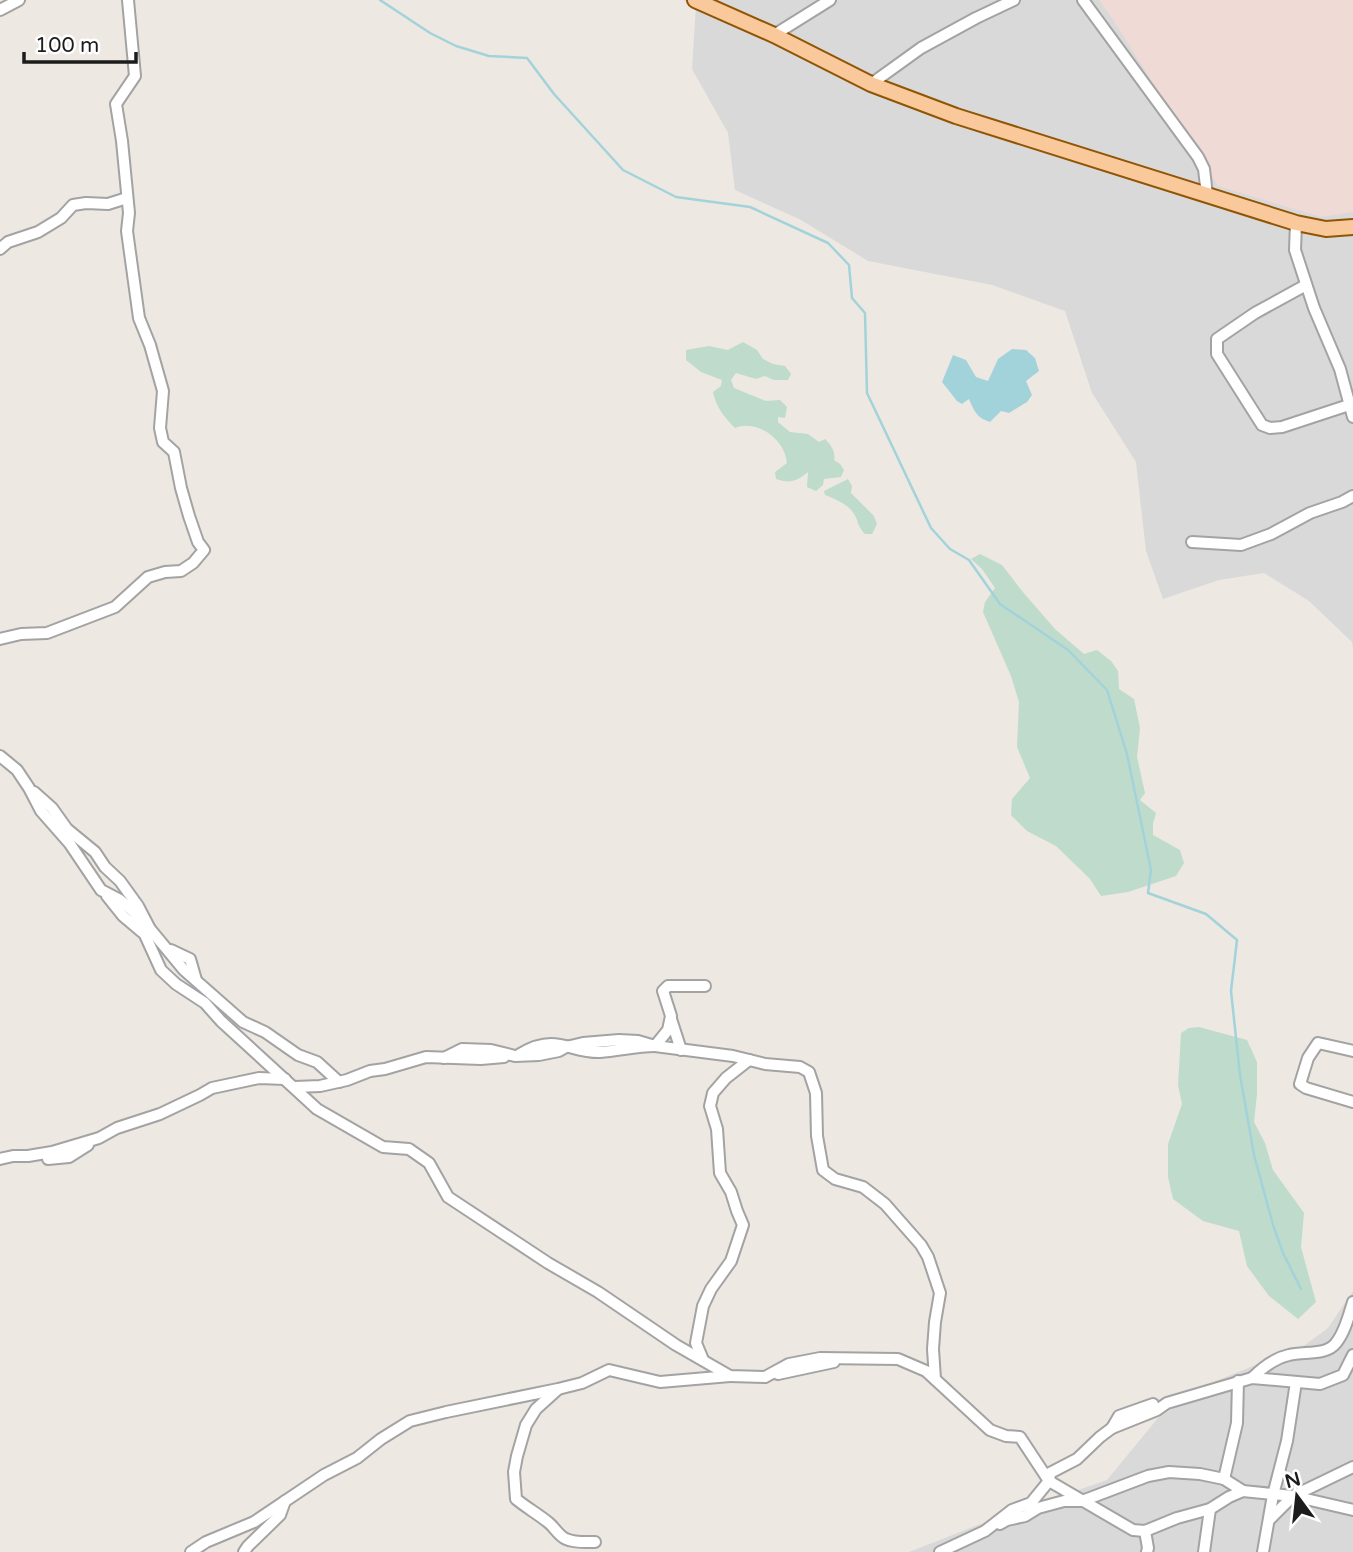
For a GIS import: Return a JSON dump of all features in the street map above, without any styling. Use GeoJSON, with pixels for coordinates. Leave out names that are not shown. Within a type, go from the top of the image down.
{"type":"FeatureCollection","features":[{"type":"Feature","properties":{"kind":"main road"},"geometry":{"type":"LineString","coordinates":[[695,0],[774,34],[871,84],[956,116],[1296,223],[1326,229],[1353,227]]}},
{"type":"Feature","properties":{"kind":"street"},"geometry":{"type":"LineString","coordinates":[[0,9],[19,0]]}},
{"type":"Feature","properties":{"kind":"street"},"geometry":{"type":"LineString","coordinates":[[0,639],[22,634],[47,633],[115,607],[148,578],[165,572],[181,571],[193,563],[204,550],[198,542],[189,516],[174,452],[163,442],[160,428],[163,390],[139,318],[127,231],[129,213],[116,104],[135,76],[128,0]]}},
{"type":"Feature","properties":{"kind":"street"},"geometry":{"type":"LineString","coordinates":[[774,34],[830,0]]}},
{"type":"Feature","properties":{"kind":"street"},"geometry":{"type":"LineString","coordinates":[[871,84],[921,48],[1014,0]]}},
{"type":"Feature","properties":{"kind":"street"},"geometry":{"type":"LineString","coordinates":[[1083,0],[1202,164],[1207,195]]}},
{"type":"Feature","properties":{"kind":"street"},"geometry":{"type":"LineString","coordinates":[[0,249],[8,242],[38,232],[61,218],[73,205],[108,204],[127,198]]}},
{"type":"Feature","properties":{"kind":"street"},"geometry":{"type":"LineString","coordinates":[[1296,223],[1295,250],[1314,308],[1340,369],[1353,417]]}},
{"type":"Feature","properties":{"kind":"street"},"geometry":{"type":"LineString","coordinates":[[1306,285],[1255,313],[1217,339],[1217,354],[1262,425],[1270,428],[1282,427],[1349,405]]}},
{"type":"Feature","properties":{"kind":"street"},"geometry":{"type":"LineString","coordinates":[[1340,369],[1353,363]]}},
{"type":"Feature","properties":{"kind":"street"},"geometry":{"type":"LineString","coordinates":[[1192,542],[1241,545],[1353,496]]}},
{"type":"Feature","properties":{"kind":"street"},"geometry":{"type":"LineString","coordinates":[[0,756],[17,770],[41,811],[70,844],[101,890],[120,900],[135,914],[161,970],[176,984],[205,1003],[317,1109],[383,1147],[409,1149],[429,1163],[448,1197],[548,1263],[598,1292],[676,1346],[730,1376]]}},
{"type":"Feature","properties":{"kind":"street"},"geometry":{"type":"LineString","coordinates":[[29,788],[52,808],[67,829],[95,852],[105,867],[120,881],[150,929],[168,949],[190,959],[196,980],[243,1022],[265,1032],[298,1055],[317,1062],[339,1082]]}},
{"type":"Feature","properties":{"kind":"street"},"geometry":{"type":"LineString","coordinates":[[681,1050],[663,991],[668,986],[705,986]]}},
{"type":"Feature","properties":{"kind":"street"},"geometry":{"type":"LineString","coordinates":[[655,1046],[668,1030],[671,1016]]}},
{"type":"Feature","properties":{"kind":"street"},"geometry":{"type":"LineString","coordinates":[[1353,1051],[1318,1043],[1308,1058],[1300,1084],[1322,1094],[1353,1102]]}},
{"type":"Feature","properties":{"kind":"street"},"geometry":{"type":"LineString","coordinates":[[295,1087],[339,1082],[426,1057],[481,1059],[515,1056],[534,1046],[552,1044],[592,1052],[655,1046],[800,1067],[809,1072],[816,1093],[817,1136],[823,1170],[835,1179],[863,1187],[885,1204],[921,1245],[928,1257],[940,1293],[933,1349],[934,1379]]}},
{"type":"Feature","properties":{"kind":"street"},"geometry":{"type":"LineString","coordinates":[[703,1360],[696,1343],[703,1306],[711,1289],[731,1261],[743,1225],[732,1192],[720,1173],[717,1129],[710,1106],[713,1093],[726,1078],[749,1060]]}},
{"type":"Feature","properties":{"kind":"street"},"geometry":{"type":"LineString","coordinates":[[317,1109],[325,1069]]}},
{"type":"Feature","properties":{"kind":"street"},"geometry":{"type":"LineString","coordinates":[[0,1161],[35,1162],[69,1157],[117,1128],[160,1114],[212,1088],[259,1078],[285,1079]]}},
{"type":"Feature","properties":{"kind":"street"},"geometry":{"type":"LineString","coordinates":[[1252,1378],[1263,1367],[1287,1355],[1324,1351],[1336,1344],[1353,1301]]}},
{"type":"Feature","properties":{"kind":"street"},"geometry":{"type":"LineString","coordinates":[[985,1531],[1012,1510],[1031,1503],[1049,1481],[1049,1474],[1077,1459],[1112,1428],[1157,1410],[1167,1403],[1252,1378],[1320,1384],[1343,1375],[1353,1355]]}},
{"type":"Feature","properties":{"kind":"street"},"geometry":{"type":"LineString","coordinates":[[191,1552],[206,1542],[254,1522],[324,1475],[357,1458],[410,1421],[582,1383],[609,1370],[660,1382],[730,1376],[765,1377],[789,1364],[820,1358],[898,1359],[926,1371],[990,1430],[1006,1436],[1020,1437],[1049,1481],[1133,1531],[1145,1531],[1210,1509],[1243,1492],[1293,1496],[1353,1510]]}},
{"type":"Feature","properties":{"kind":"street"},"geometry":{"type":"LineString","coordinates":[[1224,1479],[1237,1423],[1238,1381]]}},
{"type":"Feature","properties":{"kind":"street"},"geometry":{"type":"LineString","coordinates":[[1265,1552],[1273,1495],[1287,1441],[1296,1381]]}},
{"type":"Feature","properties":{"kind":"street"},"geometry":{"type":"LineString","coordinates":[[558,1389],[536,1409],[526,1424],[514,1472],[516,1499],[531,1512],[539,1514],[568,1540],[595,1542]]}},
{"type":"Feature","properties":{"kind":"street"},"geometry":{"type":"LineString","coordinates":[[1269,1520],[1293,1496],[1353,1467]]}},
{"type":"Feature","properties":{"kind":"street"},"geometry":{"type":"LineString","coordinates":[[940,1552],[1007,1520],[1025,1516],[1038,1507],[1064,1501],[1082,1501],[1148,1476],[1169,1472],[1200,1474],[1224,1479],[1243,1492]]}},
{"type":"Feature","properties":{"kind":"street"},"geometry":{"type":"LineString","coordinates":[[244,1552],[280,1515],[286,1499]]}},
{"type":"Feature","properties":{"kind":"street"},"geometry":{"type":"LineString","coordinates":[[1204,1552],[1210,1509]]}},
{"type":"Feature","properties":{"kind":"street"},"geometry":{"type":"LineString","coordinates":[[1145,1531],[1147,1552]]}},
{"type":"Feature","properties":{"kind":"shaded area"},"geometry":{"type":"Polygon","coordinates":[[[683,0],[1353,0],[1353,649],[1352,642],[1309,601],[1264,573],[1219,580],[1163,599],[1146,551],[1136,462],[1092,393],[1065,311],[992,285],[868,261],[801,220],[735,190],[728,133],[692,69],[696,6],[683,0]]]}},
{"type":"Feature","properties":{"kind":"shaded area"},"geometry":{"type":"Polygon","coordinates":[[[1099,0],[1353,0],[1353,212],[1321,217],[1218,186],[1099,0]]]}},
{"type":"Feature","properties":{"kind":"shaded area"},"geometry":{"type":"Polygon","coordinates":[[[1353,1291],[1353,1552],[909,1552],[1107,1480],[1158,1418],[1211,1383],[1305,1345],[1328,1328],[1353,1291]]]}},
{"type":"Feature","properties":{"kind":"green space"},"geometry":{"type":"Polygon","coordinates":[[[743,342],[757,350],[763,359],[785,366],[791,374],[788,380],[774,380],[765,376],[756,379],[736,373],[731,380],[734,388],[766,401],[780,400],[787,407],[785,418],[778,417],[778,422],[790,432],[808,434],[819,442],[825,439],[832,449],[834,460],[844,470],[841,477],[824,479],[823,485],[816,491],[807,487],[808,472],[793,481],[776,479],[775,472],[787,463],[781,446],[761,429],[752,426],[735,428],[721,412],[714,397],[713,392],[721,386],[722,380],[701,372],[686,360],[686,350],[709,346],[728,350],[743,342]]]}},
{"type":"Feature","properties":{"kind":"green space"},"geometry":{"type":"Polygon","coordinates":[[[848,479],[852,486],[851,493],[874,516],[877,524],[872,534],[865,534],[848,507],[825,495],[824,491],[848,479]]]}},
{"type":"Feature","properties":{"kind":"green space"},"geometry":{"type":"Polygon","coordinates":[[[980,554],[1002,565],[1055,629],[1084,654],[1097,650],[1111,661],[1118,671],[1119,689],[1134,699],[1140,728],[1137,757],[1145,793],[1140,800],[1156,813],[1153,835],[1180,850],[1184,863],[1176,876],[1128,892],[1101,896],[1090,879],[1056,846],[1027,831],[1011,815],[1012,799],[1030,778],[1017,747],[1019,702],[1011,676],[983,612],[985,602],[995,588],[971,559],[980,554]]]}},
{"type":"Feature","properties":{"kind":"green space"},"geometry":{"type":"Polygon","coordinates":[[[1199,1027],[1247,1040],[1257,1062],[1254,1122],[1265,1143],[1273,1170],[1304,1213],[1301,1247],[1316,1302],[1298,1319],[1269,1296],[1247,1266],[1239,1231],[1203,1221],[1173,1199],[1168,1177],[1168,1144],[1182,1104],[1178,1085],[1181,1033],[1189,1028],[1199,1027]]]}},
{"type":"Feature","properties":{"kind":"water"},"geometry":{"type":"Polygon","coordinates":[[[1012,349],[1026,350],[1035,358],[1039,371],[1026,381],[1032,395],[1027,402],[1009,413],[1001,411],[990,422],[976,414],[969,399],[962,404],[957,401],[942,382],[953,355],[966,360],[976,377],[988,381],[998,359],[1012,349]]]}},
{"type":"Feature","properties":{"kind":"waterway"},"geometry":{"type":"LineString","coordinates":[[380,0],[430,33],[456,46],[489,56],[527,58],[554,94],[623,170],[676,197],[750,207],[828,243],[849,265],[852,298],[865,313],[867,393],[931,528],[950,549],[969,560],[1000,604],[1068,650],[1107,690],[1127,754],[1151,870],[1148,893],[1206,914],[1237,940],[1231,991],[1240,1075],[1254,1155],[1273,1225],[1301,1289]]}}]}
